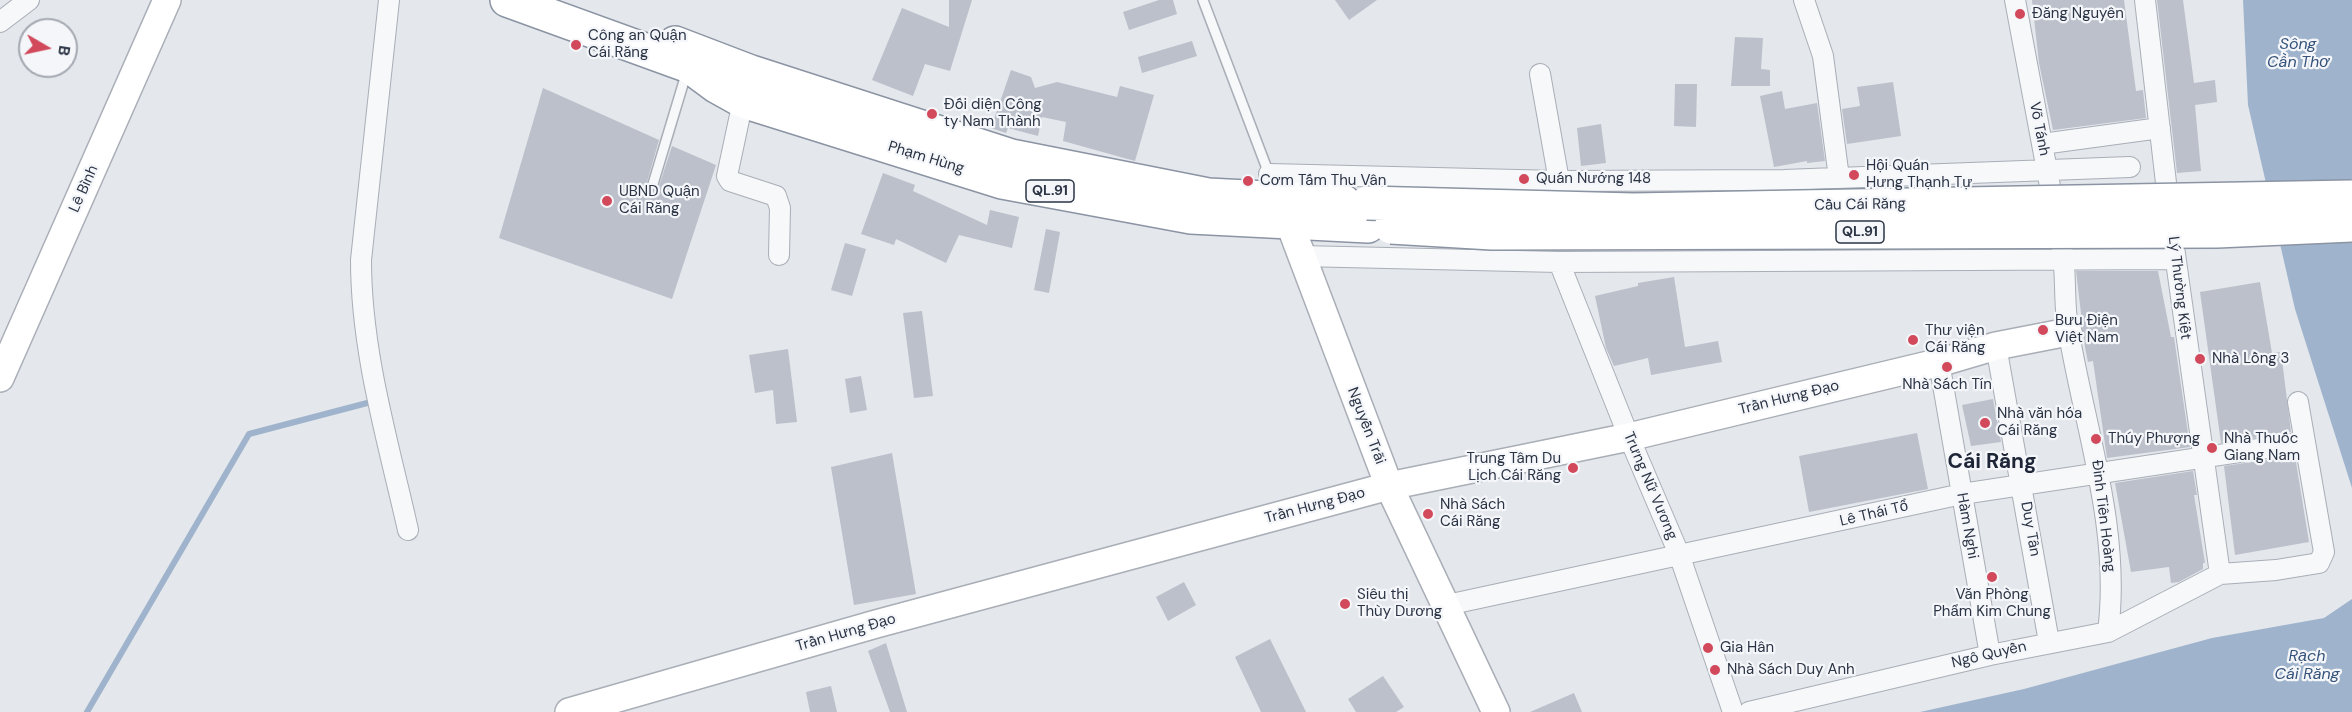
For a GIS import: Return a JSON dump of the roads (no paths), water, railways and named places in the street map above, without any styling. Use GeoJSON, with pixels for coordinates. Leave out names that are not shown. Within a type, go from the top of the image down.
{"type":"FeatureCollection","features":[{"type":"Feature","properties":{"kind":"highway","name":"Phạm Hùng"},"geometry":{"type":"LineString","coordinates":[[507,0],[688,66],[716,86],[747,87]]}},
{"type":"Feature","properties":{"kind":"highway","name":"Phạm Hùng"},"geometry":{"type":"LineString","coordinates":[[561,0],[747,87],[1011,156],[1208,195],[1277,193],[1368,215]]}},
{"type":"Feature","properties":{"kind":"highway","name":"Cầu Cái Răng"},"geometry":{"type":"LineString","coordinates":[[1368,215],[2352,197]]}},
{"type":"Feature","properties":{"kind":"highway","name":"Cầu Cái Răng"},"geometry":{"type":"LineString","coordinates":[[1368,215],[1492,233],[2217,231],[2352,225]]}},
{"type":"Feature","properties":{"kind":"street"},"geometry":{"type":"LineString","coordinates":[[0,22],[29,0]]}},
{"type":"Feature","properties":{"kind":"street","name":"Lê Bình"},"geometry":{"type":"LineString","coordinates":[[0,378],[168,0]]}},
{"type":"Feature","properties":{"kind":"street"},"geometry":{"type":"LineString","coordinates":[[389,0],[361,260],[361,298],[369,358],[408,530]]}},
{"type":"Feature","properties":{"kind":"street"},"geometry":{"type":"LineString","coordinates":[[1804,0],[1823,56],[1839,178]]}},
{"type":"Feature","properties":{"kind":"street","name":"Võ Tánh"},"geometry":{"type":"LineString","coordinates":[[2015,0],[2064,258]]}},
{"type":"Feature","properties":{"kind":"street","name":"Lý Thường Kiệt"},"geometry":{"type":"LineString","coordinates":[[2145,0],[2175,259],[2220,574]]}},
{"type":"Feature","properties":{"kind":"street"},"geometry":{"type":"LineString","coordinates":[[1540,74],[1559,181]]}},
{"type":"Feature","properties":{"kind":"street"},"geometry":{"type":"LineString","coordinates":[[747,87],[727,176],[730,181],[776,196],[780,208],[779,255]]}},
{"type":"Feature","properties":{"kind":"street"},"geometry":{"type":"LineString","coordinates":[[2042,144],[2160,128]]}},
{"type":"Feature","properties":{"kind":"street"},"geometry":{"type":"LineString","coordinates":[[1277,193],[1559,181],[1839,178],[2130,167]]}},
{"type":"Feature","properties":{"kind":"street","name":"Nguyễn Trãi"},"geometry":{"type":"LineString","coordinates":[[1277,193],[1389,486],[1496,712]]}},
{"type":"Feature","properties":{"kind":"street"},"geometry":{"type":"LineString","coordinates":[[1301,256],[1559,262],[2175,259]]}},
{"type":"Feature","properties":{"kind":"street","name":"Đinh Tiên Hoàng"},"geometry":{"type":"LineString","coordinates":[[2064,258],[2068,332],[2100,472],[2113,597],[2108,632]]}},
{"type":"Feature","properties":{"kind":"street","name":"Trưng Nữ Vương"},"geometry":{"type":"LineString","coordinates":[[1559,262],[1679,554],[1733,712]]}},
{"type":"Feature","properties":{"kind":"street","name":"Trần Hưng Đạo"},"geometry":{"type":"LineString","coordinates":[[569,712],[887,621],[1389,486],[1629,437],[1939,362],[1996,346],[2068,332]]}},
{"type":"Feature","properties":{"kind":"street","name":"Duy Tân"},"geometry":{"type":"LineString","coordinates":[[1996,346],[2049,642]]}},
{"type":"Feature","properties":{"kind":"street","name":"Hàm Nghi"},"geometry":{"type":"LineString","coordinates":[[1939,362],[1990,655]]}},
{"type":"Feature","properties":{"kind":"street"},"geometry":{"type":"LineString","coordinates":[[2220,574],[2276,570],[2319,563],[2323,557],[2321,528],[2298,402]]}},
{"type":"Feature","properties":{"kind":"street","name":"Lê Thái Tổ"},"geometry":{"type":"LineString","coordinates":[[1451,614],[1679,554],[1962,494],[2305,442]]}},
{"type":"Feature","properties":{"kind":"street","name":"Ngô Quyền"},"geometry":{"type":"LineString","coordinates":[[1749,712],[1990,655],[2108,632],[2220,574]]}},
{"type":"Feature","properties":{"kind":"lane","name":"Nguyễn Trãi"},"geometry":{"type":"LineString","coordinates":[[1203,0],[1277,193]]}},
{"type":"Feature","properties":{"kind":"lane"},"geometry":{"type":"LineString","coordinates":[[653,184],[688,66]]}},
{"type":"Feature","properties":{"kind":"water","name":"Sông Cần Thơ"},"geometry":{"type":"Polygon","coordinates":[[[2243,0],[2352,0],[2352,488],[2295,309],[2248,105],[2243,0]]]}},
{"type":"Feature","properties":{"kind":"water","name":"Rạch Cái Răng"},"geometry":{"type":"Polygon","coordinates":[[[2352,599],[2352,712],[1920,712],[2024,689],[2212,638],[2324,618],[2352,599]]]}},
{"type":"Feature","properties":{"kind":"waterway"},"geometry":{"type":"LineString","coordinates":[[87,712],[249,434],[371,402]]}},
{"type":"Feature","properties":{"kind":"place","name":"Đăng Nguyên"},"geometry":{"type":"Point","coordinates":[2020,14]}},
{"type":"Feature","properties":{"kind":"place","name":"Công an Quận Cái Răng"},"geometry":{"type":"Point","coordinates":[576,45]}},
{"type":"Feature","properties":{"kind":"place","name":"Đối diện Công ty Nam Thành"},"geometry":{"type":"Point","coordinates":[932,114]}},
{"type":"Feature","properties":{"kind":"place","name":"Hội Quán Hưng Thạnh Tự"},"geometry":{"type":"Point","coordinates":[1854,175]}},
{"type":"Feature","properties":{"kind":"place","name":"Quán Nướng 148"},"geometry":{"type":"Point","coordinates":[1524,179]}},
{"type":"Feature","properties":{"kind":"place","name":"Cơm Tấm Thu Vân"},"geometry":{"type":"Point","coordinates":[1248,181]}},
{"type":"Feature","properties":{"kind":"place","name":"UBND Quận Cái Răng"},"geometry":{"type":"Point","coordinates":[607,201]}},
{"type":"Feature","properties":{"kind":"place","name":"Bưu Điện Việt Nam"},"geometry":{"type":"Point","coordinates":[2043,330]}},
{"type":"Feature","properties":{"kind":"place","name":"Thư viện Cái Răng"},"geometry":{"type":"Point","coordinates":[1913,340]}},
{"type":"Feature","properties":{"kind":"place","name":"Nhà Lồng 3"},"geometry":{"type":"Point","coordinates":[2200,359]}},
{"type":"Feature","properties":{"kind":"place","name":"Nhà Sách Tín"},"geometry":{"type":"Point","coordinates":[1947,367]}},
{"type":"Feature","properties":{"kind":"place","name":"Nhà văn hóa Cái Răng"},"geometry":{"type":"Point","coordinates":[1985,423]}},
{"type":"Feature","properties":{"kind":"place","name":"Thúy Phượng"},"geometry":{"type":"Point","coordinates":[2096,439]}},
{"type":"Feature","properties":{"kind":"place","name":"Nhà Thuốc Giang Nam"},"geometry":{"type":"Point","coordinates":[2212,448]}},
{"type":"Feature","properties":{"kind":"place","name":"Trung Tâm Du Lịch Cái Răng"},"geometry":{"type":"Point","coordinates":[1573,468]}},
{"type":"Feature","properties":{"kind":"place","name":"Nhà Sách Cái Răng"},"geometry":{"type":"Point","coordinates":[1428,514]}},
{"type":"Feature","properties":{"kind":"place","name":"Văn Phòng Phẩm Kim Chung"},"geometry":{"type":"Point","coordinates":[1992,577]}},
{"type":"Feature","properties":{"kind":"place","name":"Siêu thị Thùy Dương"},"geometry":{"type":"Point","coordinates":[1345,604]}},
{"type":"Feature","properties":{"kind":"place","name":"Gia Hân"},"geometry":{"type":"Point","coordinates":[1708,648]}},
{"type":"Feature","properties":{"kind":"place","name":"Nhà Sách Duy Anh"},"geometry":{"type":"Point","coordinates":[1715,670]}},
{"type":"Feature","properties":{"kind":"district","name":"Cái Răng"},"geometry":{"type":"Point","coordinates":[1992,462]}}]}
